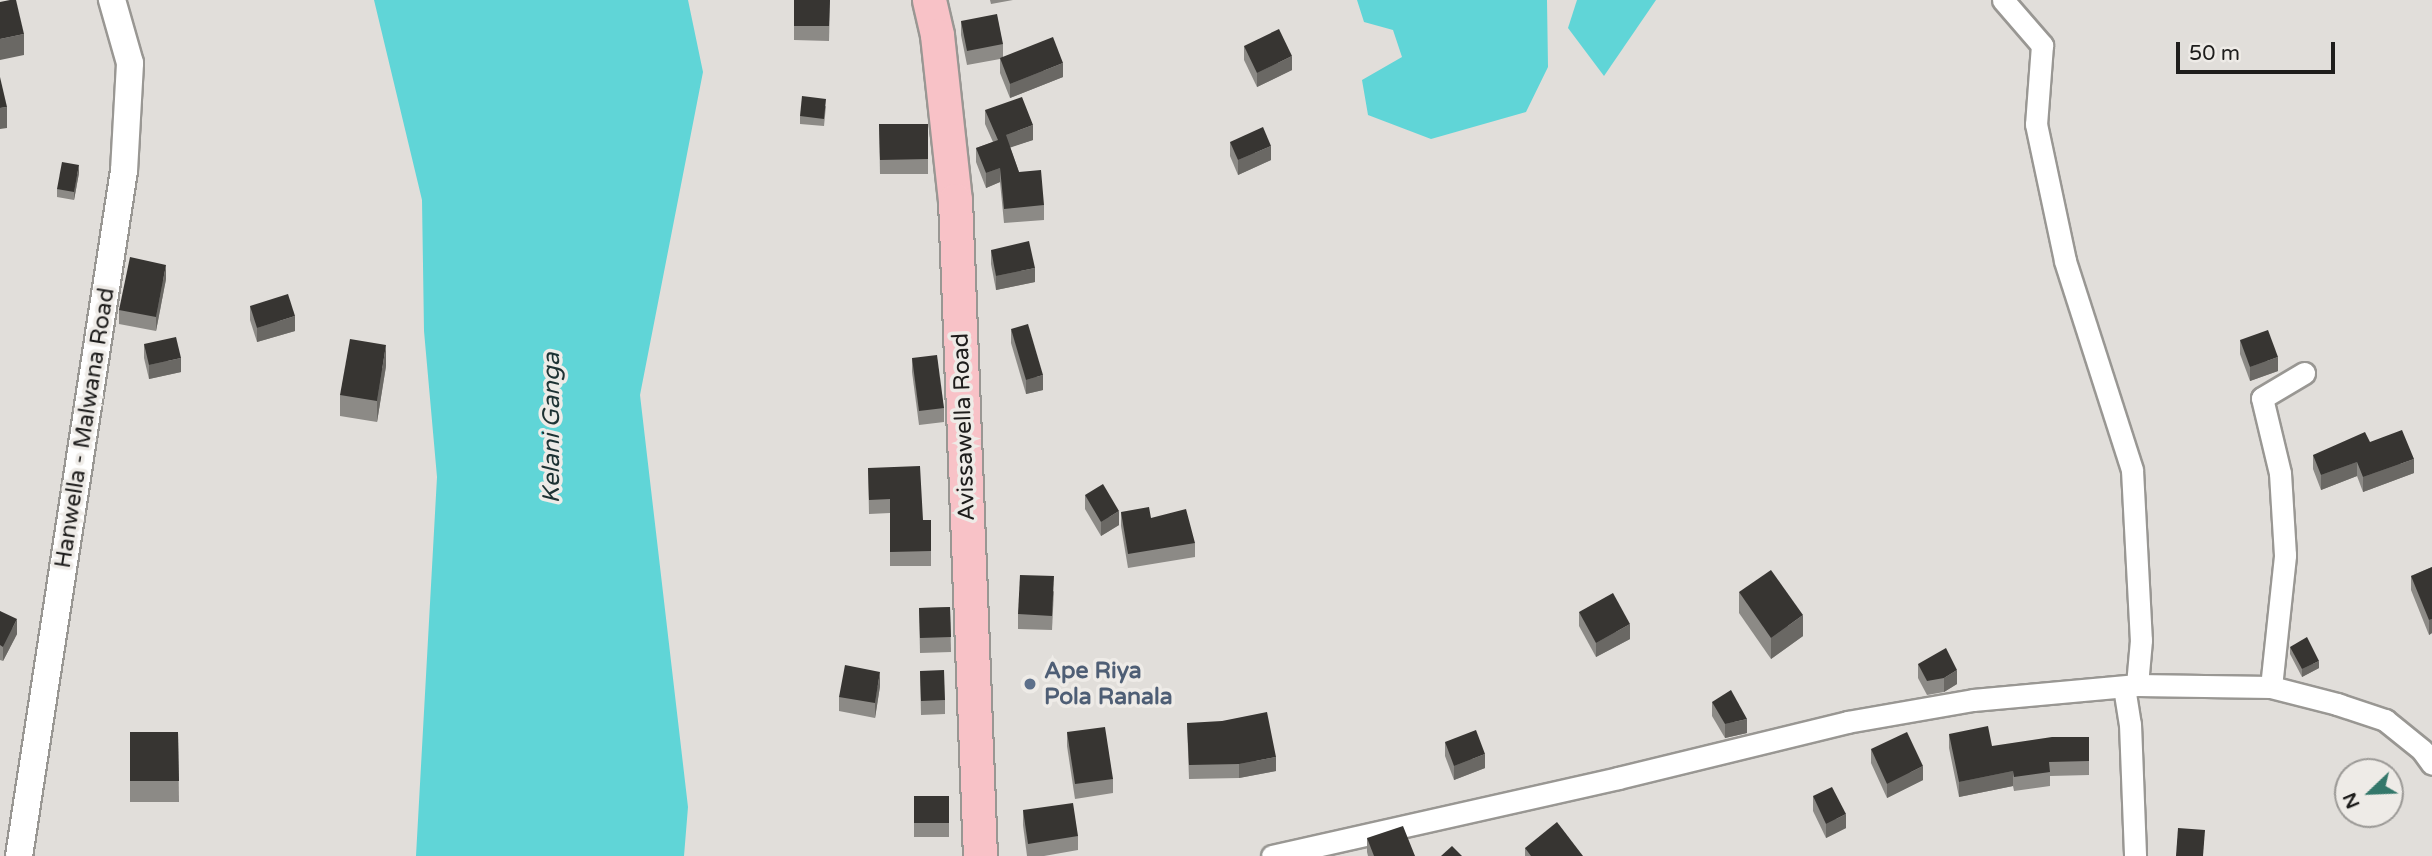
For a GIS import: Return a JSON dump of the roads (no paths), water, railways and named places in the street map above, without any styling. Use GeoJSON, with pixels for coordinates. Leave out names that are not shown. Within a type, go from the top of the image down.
{"type":"FeatureCollection","features":[{"type":"Feature","properties":{"kind":"main road","name":"Avissawella Road"},"geometry":{"type":"LineString","coordinates":[[929,0],[937,35],[955,200],[980,856]]}},
{"type":"Feature","properties":{"kind":"street","name":"Hanwella - Malwana Road"},"geometry":{"type":"LineString","coordinates":[[19,856],[124,171],[130,64],[112,0]]}},
{"type":"Feature","properties":{"kind":"street"},"geometry":{"type":"LineString","coordinates":[[2003,0],[2042,45],[2036,124],[2054,212],[2065,261],[2132,470],[2141,640],[2131,686],[2135,856]]}},
{"type":"Feature","properties":{"kind":"street"},"geometry":{"type":"LineString","coordinates":[[2271,687],[2285,555],[2280,473],[2262,398],[2304,373]]}},
{"type":"Feature","properties":{"kind":"street"},"geometry":{"type":"LineString","coordinates":[[1272,856],[1847,722],[1973,700],[2131,686],[2271,687],[2385,720],[2422,750],[2432,764]]}},
{"type":"Feature","properties":{"kind":"water","name":"Kelani Ganga"},"geometry":{"type":"Polygon","coordinates":[[[374,0],[688,0],[703,72],[640,395],[688,807],[684,856],[416,856],[437,477],[424,331],[422,200],[374,0]]]}},
{"type":"Feature","properties":{"kind":"water"},"geometry":{"type":"Polygon","coordinates":[[[1357,0],[1547,0],[1548,67],[1526,112],[1431,139],[1368,115],[1362,80],[1402,57],[1393,30],[1364,22],[1357,0]]]}},
{"type":"Feature","properties":{"kind":"water"},"geometry":{"type":"Polygon","coordinates":[[[1577,0],[1656,0],[1604,76],[1568,28],[1577,0]]]}},
{"type":"Feature","properties":{"kind":"place","name":"Ape Riya Pola Ranala"},"geometry":{"type":"Point","coordinates":[1030,684]}}]}
